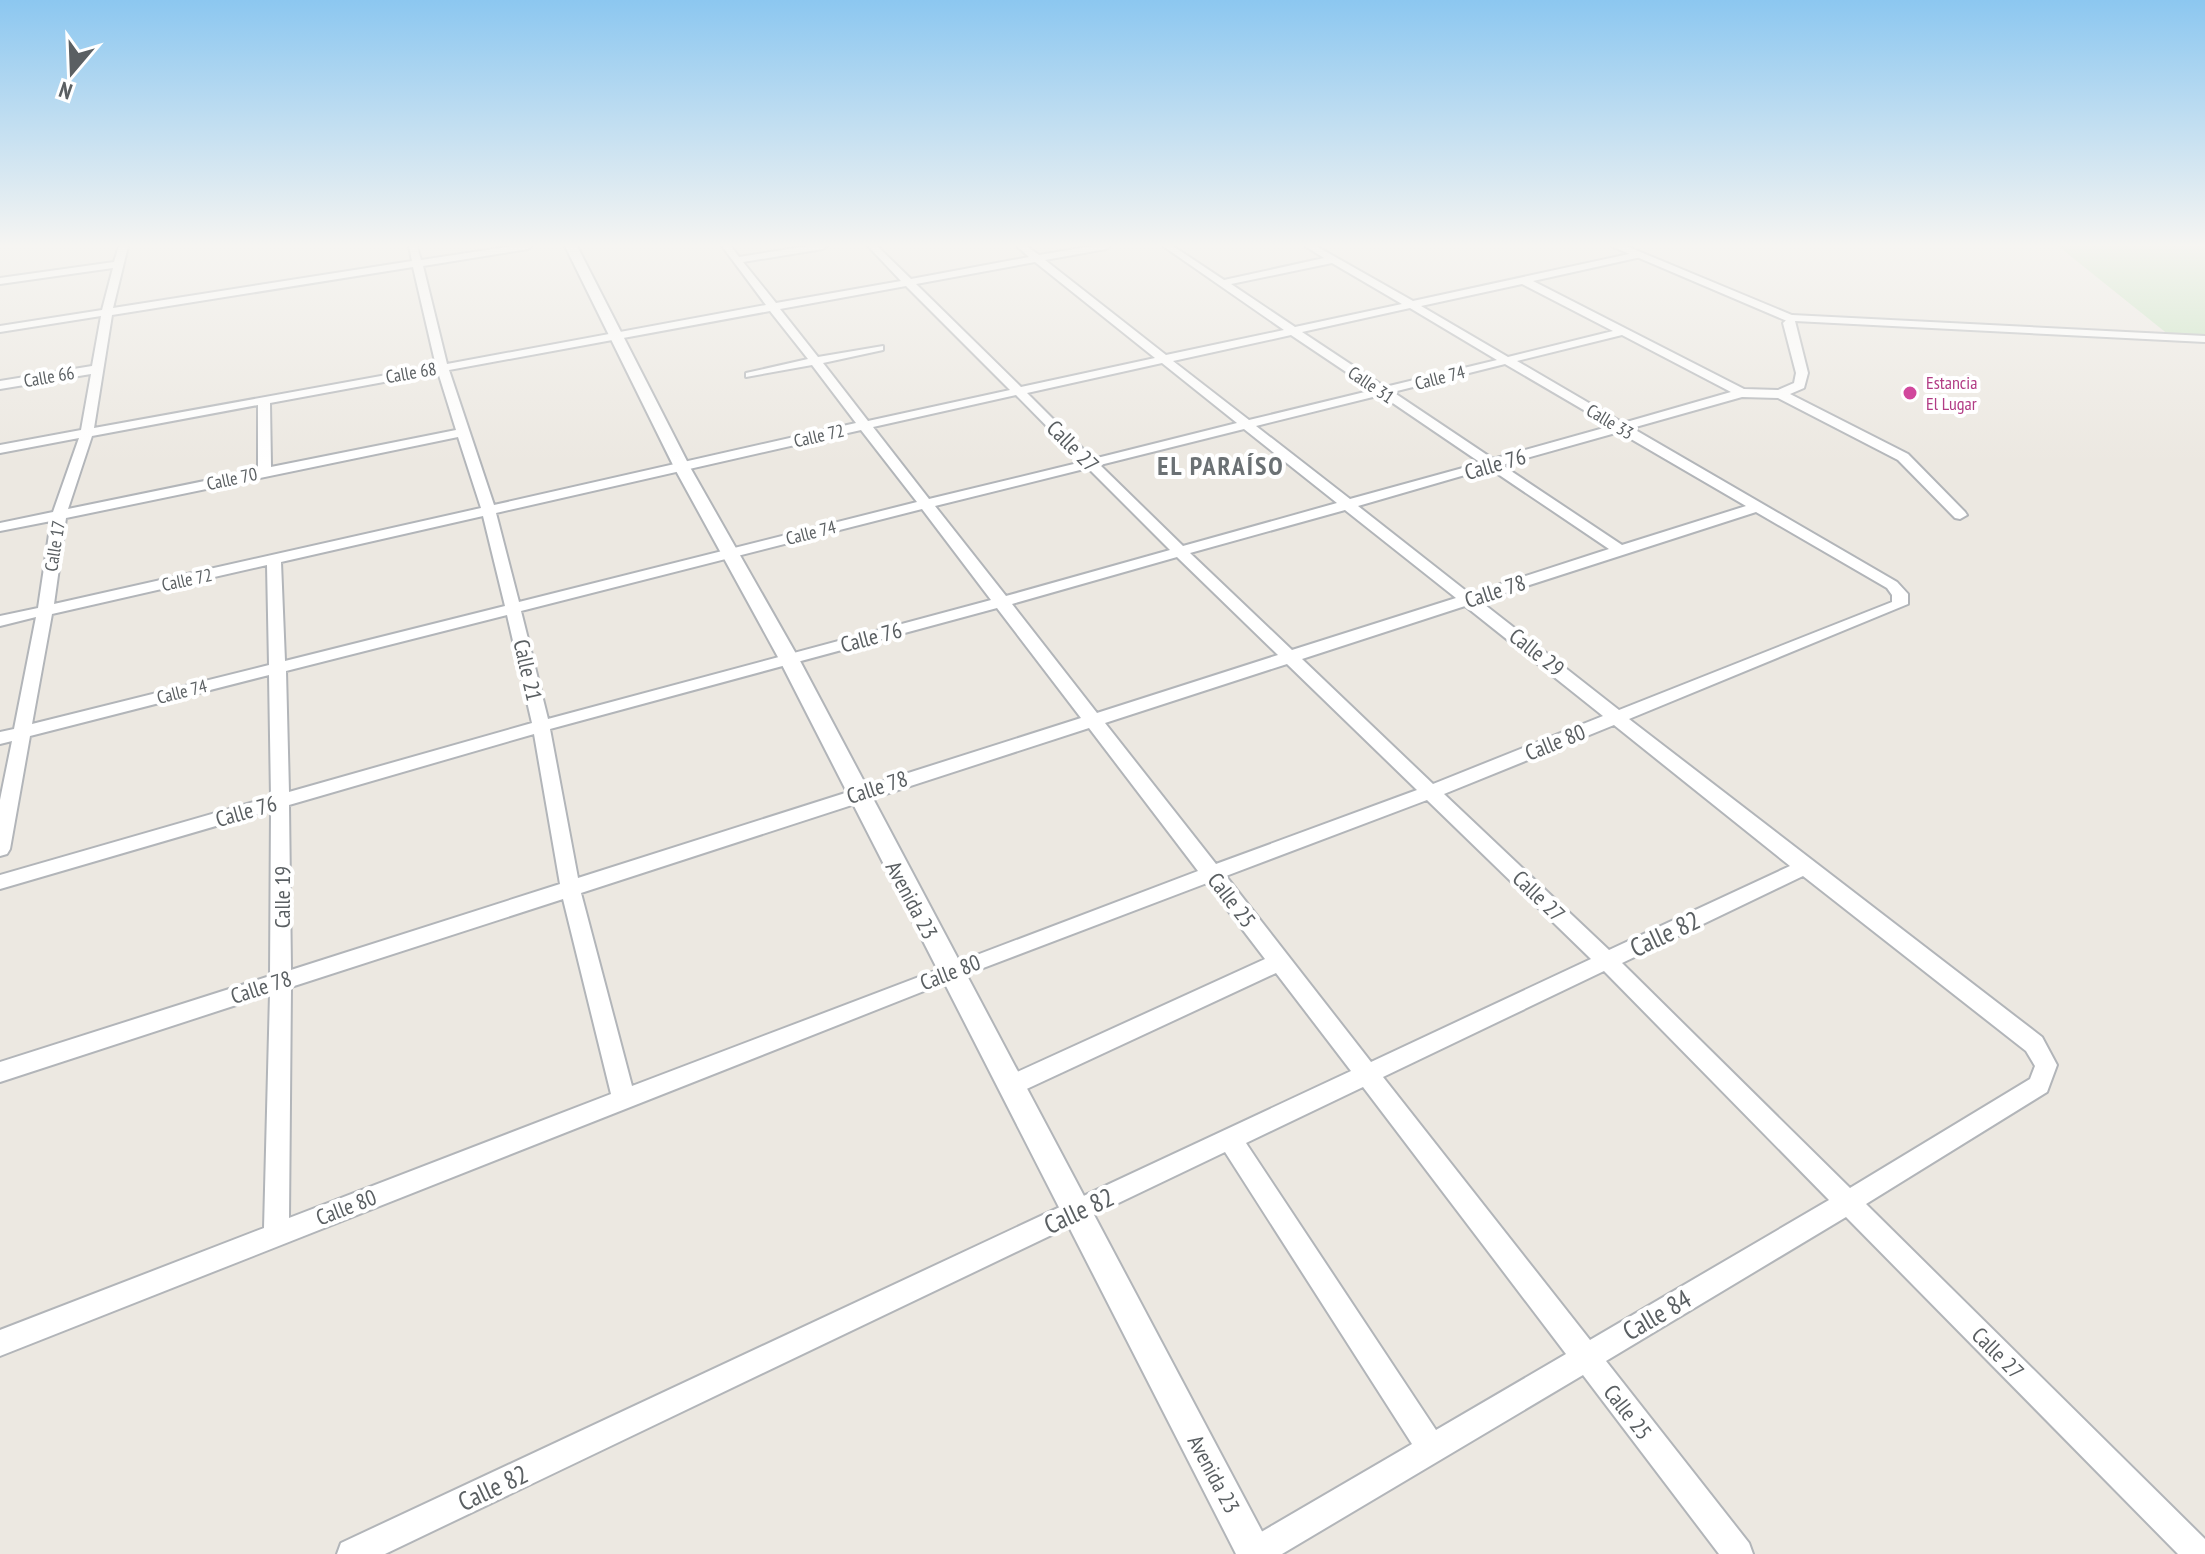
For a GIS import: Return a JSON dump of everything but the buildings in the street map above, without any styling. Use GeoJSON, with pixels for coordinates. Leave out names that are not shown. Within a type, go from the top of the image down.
{"type":"FeatureCollection","features":[{"type":"Feature","properties":{"kind":"street"},"geometry":{"type":"LineString","coordinates":[[0,329],[66,319]]}},
{"type":"Feature","properties":{"kind":"street","name":"Calle 17"},"geometry":{"type":"LineString","coordinates":[[0,849],[45,611],[59,515],[87,432],[106,319]]}},
{"type":"Feature","properties":{"kind":"street","name":"Calle 21"},"geometry":{"type":"LineString","coordinates":[[430,319],[442,367],[489,512],[541,726],[570,887],[624,1099]]}},
{"type":"Feature","properties":{"kind":"street","name":"Avenida 23"},"geometry":{"type":"LineString","coordinates":[[609,319],[683,469],[789,659],[1256,1553]]}},
{"type":"Feature","properties":{"kind":"street","name":"Calle 68"},"geometry":{"type":"LineString","coordinates":[[0,449],[706,319]]}},
{"type":"Feature","properties":{"kind":"street","name":"Calle 25"},"geometry":{"type":"LineString","coordinates":[[783,319],[1738,1554]]}},
{"type":"Feature","properties":{"kind":"street","name":"Calle 27"},"geometry":{"type":"LineString","coordinates":[[945,319],[1180,552],[1607,961],[2199,1554]]}},
{"type":"Feature","properties":{"kind":"street","name":"Calle 29"},"geometry":{"type":"LineString","coordinates":[[1115,319],[1805,867],[2034,1044],[2046,1065]]}},
{"type":"Feature","properties":{"kind":"street","name":"Calle 31"},"geometry":{"type":"LineString","coordinates":[[1274,319],[1618,549]]}},
{"type":"Feature","properties":{"kind":"street","name":"Calle 72"},"geometry":{"type":"LineString","coordinates":[[0,621],[1351,319]]}},
{"type":"Feature","properties":{"kind":"street","name":"Calle 33"},"geometry":{"type":"LineString","coordinates":[[1437,319],[1620,429],[1892,585],[1900,594],[1900,604]]}},
{"type":"Feature","properties":{"kind":"street"},"geometry":{"type":"LineString","coordinates":[[1596,319],[1742,393],[1780,394],[1903,457],[1960,515]]}},
{"type":"Feature","properties":{"kind":"street"},"geometry":{"type":"LineString","coordinates":[[1780,394],[1800,385],[1802,373],[1788,323],[1792,319]]}},
{"type":"Feature","properties":{"kind":"street"},"geometry":{"type":"LineString","coordinates":[[1802,319],[2205,339]]}},
{"type":"Feature","properties":{"kind":"street","name":"Calle 74"},"geometry":{"type":"LineString","coordinates":[[0,738],[1622,332]]}},
{"type":"Feature","properties":{"kind":"street"},"geometry":{"type":"LineString","coordinates":[[750,375],[879,348]]}},
{"type":"Feature","properties":{"kind":"street","name":"Calle 66"},"geometry":{"type":"LineString","coordinates":[[0,385],[98,369]]}},
{"type":"Feature","properties":{"kind":"street","name":"Calle 76"},"geometry":{"type":"LineString","coordinates":[[0,882],[541,726],[1002,602],[1742,393]]}},
{"type":"Feature","properties":{"kind":"street"},"geometry":{"type":"LineString","coordinates":[[264,400],[265,472]]}},
{"type":"Feature","properties":{"kind":"street","name":"Calle 70"},"geometry":{"type":"LineString","coordinates":[[0,527],[464,432]]}},
{"type":"Feature","properties":{"kind":"street","name":"Calle 78"},"geometry":{"type":"LineString","coordinates":[[0,1072],[1756,507]]}},
{"type":"Feature","properties":{"kind":"street","name":"Calle 19"},"geometry":{"type":"LineString","coordinates":[[274,560],[282,800],[282,980],[276,1234]]}},
{"type":"Feature","properties":{"kind":"street","name":"Calle 80"},"geometry":{"type":"LineString","coordinates":[[0,1343],[950,972],[1430,792],[1900,604]]}},
{"type":"Feature","properties":{"kind":"street","name":"Calle 82"},"geometry":{"type":"LineString","coordinates":[[352,1554],[1805,867]]}},
{"type":"Feature","properties":{"kind":"street"},"geometry":{"type":"LineString","coordinates":[[1010,1086],[1280,962]]}},
{"type":"Feature","properties":{"kind":"street","name":"Calle 84"},"geometry":{"type":"LineString","coordinates":[[1256,1553],[1585,1356],[1850,1203],[2039,1085],[2046,1065]]}},
{"type":"Feature","properties":{"kind":"street"},"geometry":{"type":"LineString","coordinates":[[1230,1139],[1431,1448]]}},
{"type":"Feature","properties":{"kind":"green space"},"geometry":{"type":"Polygon","coordinates":[[[2148,319],[2205,319],[2205,337],[2169,335],[2148,319]]]}},
{"type":"Feature","properties":{"kind":"place","name":"Estancia El Lugar"},"geometry":{"type":"Point","coordinates":[1910,393]}},
{"type":"Feature","properties":{"kind":"district","name":"EL PARAÍSO"},"geometry":{"type":"Point","coordinates":[1221,466]}}]}
